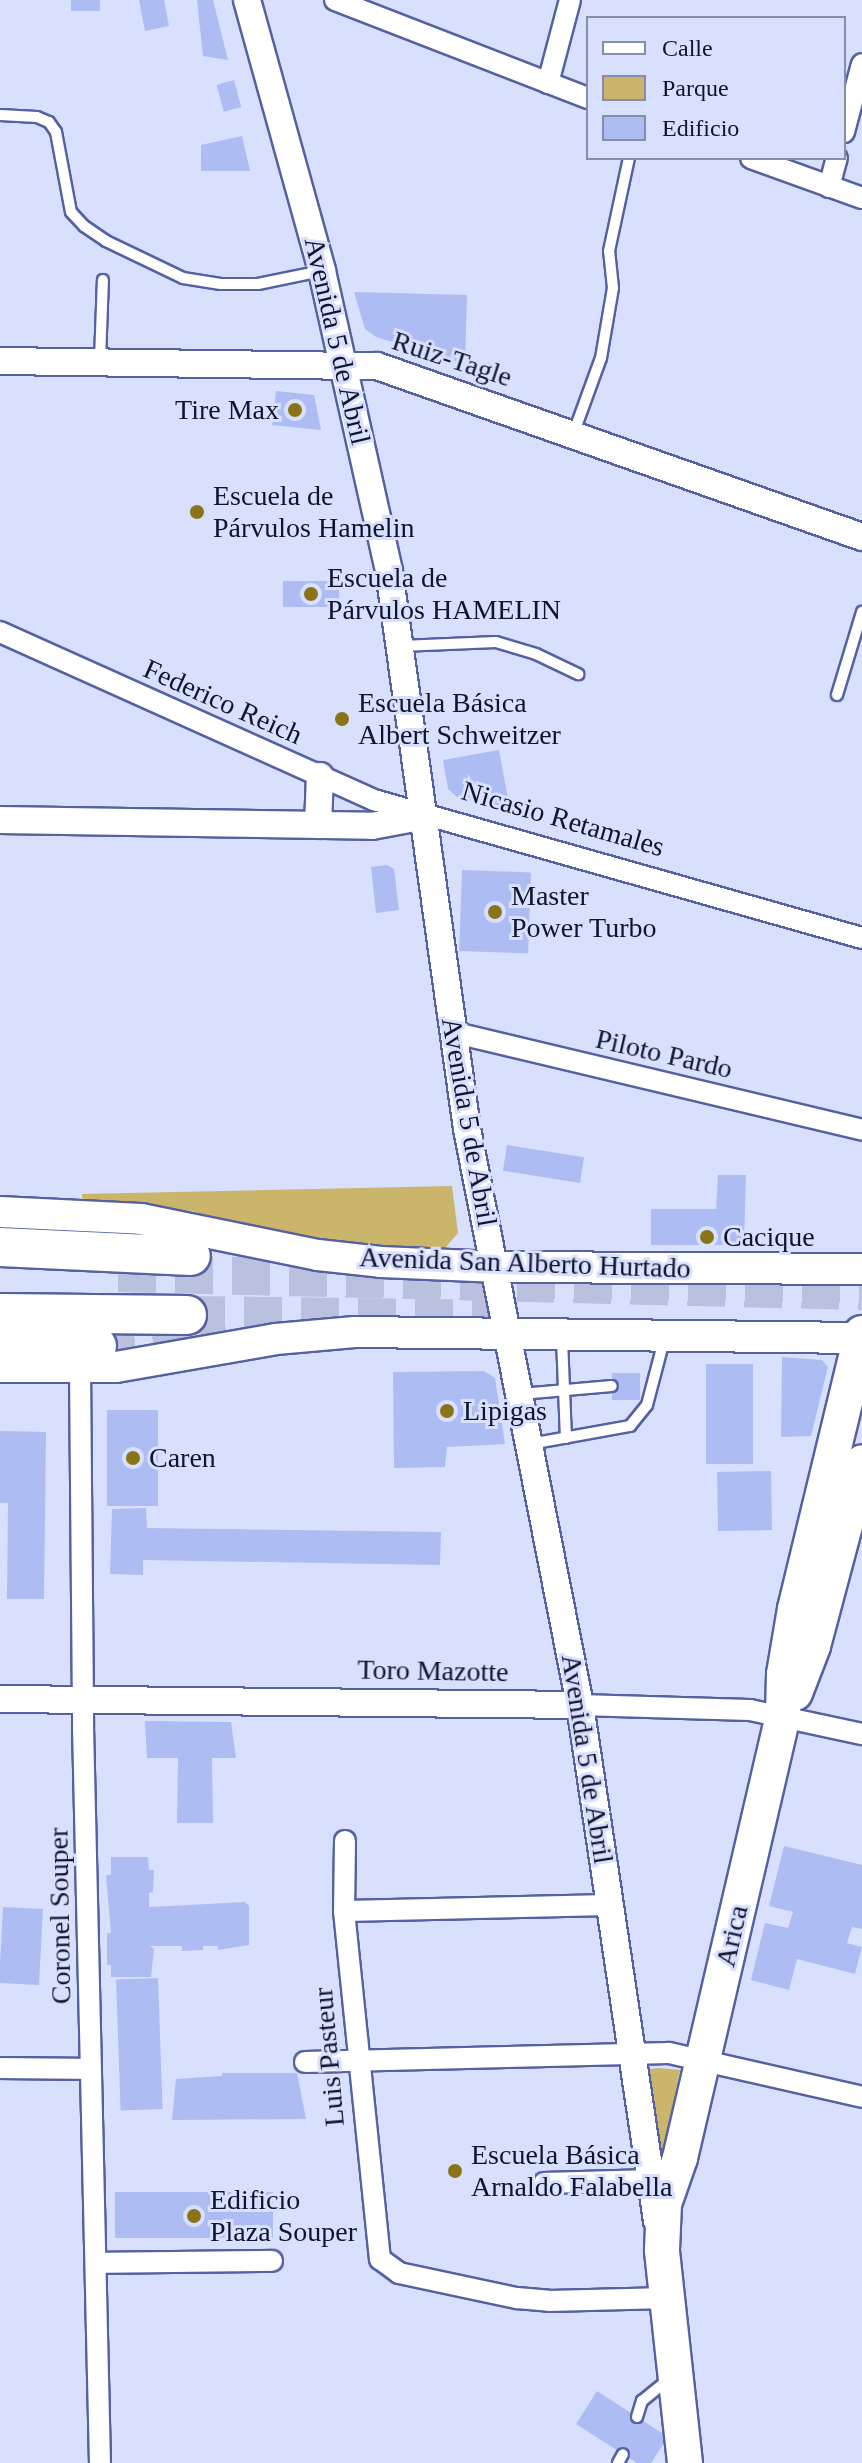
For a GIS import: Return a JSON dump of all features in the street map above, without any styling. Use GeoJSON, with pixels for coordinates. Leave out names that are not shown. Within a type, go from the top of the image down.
{"type":"FeatureCollection","features":[{"type":"Feature","properties":{"kind":"highway"},"geometry":{"type":"LineString","coordinates":[[0,1247],[191,1256]]}},
{"type":"Feature","properties":{"kind":"highway"},"geometry":{"type":"LineString","coordinates":[[0,1271],[118,1273]]}},
{"type":"Feature","properties":{"kind":"highway"},"geometry":{"type":"LineString","coordinates":[[0,1313],[187,1315]]}},
{"type":"Feature","properties":{"kind":"highway"},"geometry":{"type":"LineString","coordinates":[[0,1346],[89,1357]]}},
{"type":"Feature","properties":{"kind":"main road","name":"Avenida San Alberto Hurtado"},"geometry":{"type":"LineString","coordinates":[[0,1212],[141,1219],[342,1258],[494,1267],[862,1269]]}},
{"type":"Feature","properties":{"kind":"main road"},"geometry":{"type":"LineString","coordinates":[[0,1367],[89,1357],[157,1362],[316,1334],[509,1332],[862,1336]]}},
{"type":"Feature","properties":{"kind":"main road","name":"Arica"},"geometry":{"type":"LineString","coordinates":[[783,1715],[784,1674],[795,1609],[862,1336]]}},
{"type":"Feature","properties":{"kind":"main road","name":"Arica"},"geometry":{"type":"LineString","coordinates":[[680,2158],[783,1715],[813,1646],[862,1462]]}},
{"type":"Feature","properties":{"kind":"main road","name":"Avenida 5 de Abril"},"geometry":{"type":"LineString","coordinates":[[680,2158],[664,2204],[662,2250],[686,2454]]}},
{"type":"Feature","properties":{"kind":"main road","name":"Avenida 5 de Abril"},"geometry":{"type":"LineString","coordinates":[[680,2158],[684,2182],[682,2270],[686,2454]]}},
{"type":"Feature","properties":{"kind":"street","name":"Avenida 5 de Abril"},"geometry":{"type":"LineString","coordinates":[[247,0],[322,271],[389,571],[425,816],[452,1032],[494,1267],[580,1705],[662,2250]]}},
{"type":"Feature","properties":{"kind":"street"},"geometry":{"type":"LineString","coordinates":[[335,0],[586,97]]}},
{"type":"Feature","properties":{"kind":"street"},"geometry":{"type":"LineString","coordinates":[[548,83],[570,0]]}},
{"type":"Feature","properties":{"kind":"street"},"geometry":{"type":"LineString","coordinates":[[846,124],[862,64]]}},
{"type":"Feature","properties":{"kind":"street"},"geometry":{"type":"LineString","coordinates":[[756,160],[862,198]]}},
{"type":"Feature","properties":{"kind":"street"},"geometry":{"type":"LineString","coordinates":[[829,187],[836,160]]}},
{"type":"Feature","properties":{"kind":"street","name":"Ruiz-Tagle"},"geometry":{"type":"LineString","coordinates":[[0,361],[377,366],[862,537]]}},
{"type":"Feature","properties":{"kind":"street","name":"Federico Reich"},"geometry":{"type":"LineString","coordinates":[[0,632],[374,800],[425,816]]}},
{"type":"Feature","properties":{"kind":"street"},"geometry":{"type":"LineString","coordinates":[[318,825],[320,776]]}},
{"type":"Feature","properties":{"kind":"street","name":"Nicasio Retamales"},"geometry":{"type":"LineString","coordinates":[[0,820],[386,825],[425,816],[453,820],[862,938]]}},
{"type":"Feature","properties":{"kind":"street","name":"Piloto Pardo"},"geometry":{"type":"LineString","coordinates":[[452,1032],[862,1130]]}},
{"type":"Feature","properties":{"kind":"street","name":"Coronel Souper"},"geometry":{"type":"LineString","coordinates":[[89,1357],[83,1700],[100,2463]]}},
{"type":"Feature","properties":{"kind":"street","name":"Toro Mazotte"},"geometry":{"type":"LineString","coordinates":[[0,1699],[726,1709],[783,1715],[862,1734]]}},
{"type":"Feature","properties":{"kind":"street","name":"Luis Pasteur"},"geometry":{"type":"LineString","coordinates":[[345,1841],[344,1911],[357,2061],[376,2245],[384,2265],[399,2273],[533,2300],[667,2298]]}},
{"type":"Feature","properties":{"kind":"street"},"geometry":{"type":"LineString","coordinates":[[344,1911],[610,1905]]}},
{"type":"Feature","properties":{"kind":"street"},"geometry":{"type":"LineString","coordinates":[[305,2062],[669,2053],[862,2097]]}},
{"type":"Feature","properties":{"kind":"street"},"geometry":{"type":"LineString","coordinates":[[0,2068],[91,2069]]}},
{"type":"Feature","properties":{"kind":"street"},"geometry":{"type":"LineString","coordinates":[[544,2183],[651,2180]]}},
{"type":"Feature","properties":{"kind":"street"},"geometry":{"type":"LineString","coordinates":[[96,2263],[272,2261]]}},
{"type":"Feature","properties":{"kind":"lane"},"geometry":{"type":"LineString","coordinates":[[0,115],[37,117],[49,122],[56,132],[71,212],[84,226],[106,241],[183,278],[221,284],[258,284],[322,271]]}},
{"type":"Feature","properties":{"kind":"lane"},"geometry":{"type":"LineString","coordinates":[[573,434],[601,358],[613,288],[609,251],[629,160]]}},
{"type":"Feature","properties":{"kind":"lane"},"geometry":{"type":"LineString","coordinates":[[100,362],[103,280]]}},
{"type":"Feature","properties":{"kind":"lane"},"geometry":{"type":"LineString","coordinates":[[837,695],[862,612]]}},
{"type":"Feature","properties":{"kind":"lane"},"geometry":{"type":"LineString","coordinates":[[401,646],[496,642],[536,654],[578,674]]}},
{"type":"Feature","properties":{"kind":"lane"},"geometry":{"type":"LineString","coordinates":[[562,1333],[566,1438]]}},
{"type":"Feature","properties":{"kind":"lane"},"geometry":{"type":"LineString","coordinates":[[530,1444],[630,1426],[647,1405],[646,1382],[666,1334]]}},
{"type":"Feature","properties":{"kind":"lane"},"geometry":{"type":"LineString","coordinates":[[521,1394],[612,1386]]}},
{"type":"Feature","properties":{"kind":"lane"},"geometry":{"type":"LineString","coordinates":[[637,2417],[642,2401],[675,2373]]}},
{"type":"Feature","properties":{"kind":"green space"},"geometry":{"type":"Polygon","coordinates":[[[452,1186],[458,1233],[439,1255],[387,1255],[234,1227],[193,1211],[83,1205],[82,1194],[452,1186]]]}},
{"type":"Feature","properties":{"kind":"green space"},"geometry":{"type":"Polygon","coordinates":[[[643,2070],[680,2070],[658,2173],[643,2070]]]}},
{"type":"Feature","properties":{"kind":"building"},"geometry":{"type":"Polygon","coordinates":[[[71,0],[100,0],[100,11],[71,11],[71,0]]]}},
{"type":"Feature","properties":{"kind":"building"},"geometry":{"type":"Polygon","coordinates":[[[139,0],[164,0],[169,26],[145,31],[139,0]]]}},
{"type":"Feature","properties":{"kind":"building"},"geometry":{"type":"Polygon","coordinates":[[[197,0],[213,0],[228,60],[203,56],[197,0]]]}},
{"type":"Feature","properties":{"kind":"building"},"geometry":{"type":"Polygon","coordinates":[[[234,80],[241,107],[224,112],[217,85],[234,80]]]}},
{"type":"Feature","properties":{"kind":"building"},"geometry":{"type":"Polygon","coordinates":[[[242,136],[250,171],[201,171],[201,145],[242,136]]]}},
{"type":"Feature","properties":{"kind":"building"},"geometry":{"type":"Polygon","coordinates":[[[354,292],[467,295],[465,364],[376,337],[365,329],[354,292]]]}},
{"type":"Feature","properties":{"kind":"building","name":"Tire Max"},"geometry":{"type":"Polygon","coordinates":[[[276,391],[314,395],[321,430],[272,425],[276,391]]]}},
{"type":"Feature","properties":{"kind":"building","name":"Escuela de Párvulos HAMELIN"},"geometry":{"type":"Polygon","coordinates":[[[283,581],[339,581],[339,607],[283,607],[283,581]]]}},
{"type":"Feature","properties":{"kind":"building"},"geometry":{"type":"Polygon","coordinates":[[[499,750],[510,810],[457,797],[448,789],[443,760],[499,750]]]}},
{"type":"Feature","properties":{"kind":"building"},"geometry":{"type":"Polygon","coordinates":[[[387,865],[394,869],[399,910],[376,913],[371,867],[387,865]]]}},
{"type":"Feature","properties":{"kind":"building","name":"Master Power Turbo"},"geometry":{"type":"Polygon","coordinates":[[[462,870],[531,872],[528,953],[459,951],[462,870]]]}},
{"type":"Feature","properties":{"kind":"building"},"geometry":{"type":"Polygon","coordinates":[[[507,1145],[584,1157],[580,1183],[503,1171],[507,1145]]]}},
{"type":"Feature","properties":{"kind":"building"},"geometry":{"type":"Polygon","coordinates":[[[718,1175],[746,1175],[744,1245],[651,1245],[651,1209],[716,1209],[718,1175]]]}},
{"type":"Feature","properties":{"kind":"building"},"geometry":{"type":"Polygon","coordinates":[[[782,1357],[822,1360],[828,1367],[811,1436],[781,1437],[782,1357]]]}},
{"type":"Feature","properties":{"kind":"building"},"geometry":{"type":"Polygon","coordinates":[[[706,1364],[753,1364],[753,1464],[706,1464],[706,1364]]]}},
{"type":"Feature","properties":{"kind":"building","name":"Lipigas"},"geometry":{"type":"Polygon","coordinates":[[[484,1371],[495,1378],[505,1444],[447,1447],[445,1467],[394,1468],[393,1372],[484,1371]]]}},
{"type":"Feature","properties":{"kind":"building"},"geometry":{"type":"Polygon","coordinates":[[[612,1373],[640,1373],[640,1400],[612,1400],[612,1373]]]}},
{"type":"Feature","properties":{"kind":"building","name":"Caren"},"geometry":{"type":"Polygon","coordinates":[[[107,1410],[158,1410],[158,1506],[107,1506],[107,1410]]]}},
{"type":"Feature","properties":{"kind":"building"},"geometry":{"type":"Polygon","coordinates":[[[0,1431],[46,1432],[44,1599],[7,1599],[8,1503],[0,1503],[0,1431]]]}},
{"type":"Feature","properties":{"kind":"building"},"geometry":{"type":"Polygon","coordinates":[[[771,1471],[772,1530],[718,1531],[717,1472],[771,1471]]]}},
{"type":"Feature","properties":{"kind":"building"},"geometry":{"type":"Polygon","coordinates":[[[146,1508],[147,1528],[441,1532],[440,1565],[143,1560],[143,1575],[110,1574],[112,1509],[146,1508]]]}},
{"type":"Feature","properties":{"kind":"building"},"geometry":{"type":"Polygon","coordinates":[[[145,1721],[231,1722],[236,1758],[212,1758],[213,1823],[177,1823],[178,1758],[147,1758],[145,1721]]]}},
{"type":"Feature","properties":{"kind":"building"},"geometry":{"type":"Polygon","coordinates":[[[784,1846],[862,1865],[862,1929],[852,1927],[847,1943],[862,1947],[855,1974],[797,1959],[789,1990],[751,1980],[765,1923],[788,1928],[793,1912],[769,1906],[784,1846]]]}},
{"type":"Feature","properties":{"kind":"building"},"geometry":{"type":"Polygon","coordinates":[[[111,1857],[148,1857],[149,1870],[154,1870],[149,1907],[245,1902],[249,1906],[249,1945],[218,1950],[218,1946],[203,1946],[203,1950],[182,1951],[182,1946],[150,1946],[154,1949],[151,1977],[111,1977],[111,1965],[107,1965],[107,1933],[111,1933],[106,1875],[111,1875],[111,1857]]]}},
{"type":"Feature","properties":{"kind":"building"},"geometry":{"type":"Polygon","coordinates":[[[3,1907],[43,1909],[39,1985],[0,1983],[3,1907]]]}},
{"type":"Feature","properties":{"kind":"building"},"geometry":{"type":"Polygon","coordinates":[[[158,1978],[163,2109],[121,2110],[116,1979],[158,1978]]]}},
{"type":"Feature","properties":{"kind":"building"},"geometry":{"type":"Polygon","coordinates":[[[222,2073],[297,2073],[306,2119],[172,2120],[176,2079],[222,2076],[222,2073]]]}},
{"type":"Feature","properties":{"kind":"building","name":"Edificio Plaza Souper"},"geometry":{"type":"Polygon","coordinates":[[[115,2192],[273,2192],[273,2238],[115,2238],[115,2192]]]}},
{"type":"Feature","properties":{"kind":"building"},"geometry":{"type":"Polygon","coordinates":[[[597,2391],[668,2437],[651,2463],[637,2463],[576,2424],[597,2391]]]}},
{"type":"Feature","properties":{"kind":"tunnel"},"geometry":{"type":"LineString","coordinates":[[118,1273],[862,1291]]}},
{"type":"Feature","properties":{"kind":"tunnel"},"geometry":{"type":"LineString","coordinates":[[187,1315],[511,1319]]}},
{"type":"Feature","properties":{"kind":"tunnel"},"geometry":{"type":"LineString","coordinates":[[97,1346],[153,1342],[225,1326]]}},
{"type":"Feature","properties":{"kind":"place","name":"Tire Max"},"geometry":{"type":"Point","coordinates":[295,410]}},
{"type":"Feature","properties":{"kind":"place","name":"Escuela de Párvulos Hamelin"},"geometry":{"type":"Point","coordinates":[197,512]}},
{"type":"Feature","properties":{"kind":"place","name":"Escuela de Párvulos HAMELIN"},"geometry":{"type":"Point","coordinates":[311,594]}},
{"type":"Feature","properties":{"kind":"place","name":"Escuela Básica Albert Schweitzer"},"geometry":{"type":"Point","coordinates":[342,719]}},
{"type":"Feature","properties":{"kind":"place","name":"Master Power Turbo"},"geometry":{"type":"Point","coordinates":[495,912]}},
{"type":"Feature","properties":{"kind":"place","name":"Cacique"},"geometry":{"type":"Point","coordinates":[707,1237]}},
{"type":"Feature","properties":{"kind":"place","name":"Lipigas"},"geometry":{"type":"Point","coordinates":[447,1411]}},
{"type":"Feature","properties":{"kind":"place","name":"Caren"},"geometry":{"type":"Point","coordinates":[133,1458]}},
{"type":"Feature","properties":{"kind":"place","name":"Escuela Básica Arnaldo Falabella"},"geometry":{"type":"Point","coordinates":[455,2171]}},
{"type":"Feature","properties":{"kind":"place","name":"Edificio Plaza Souper"},"geometry":{"type":"Point","coordinates":[194,2216]}}]}
